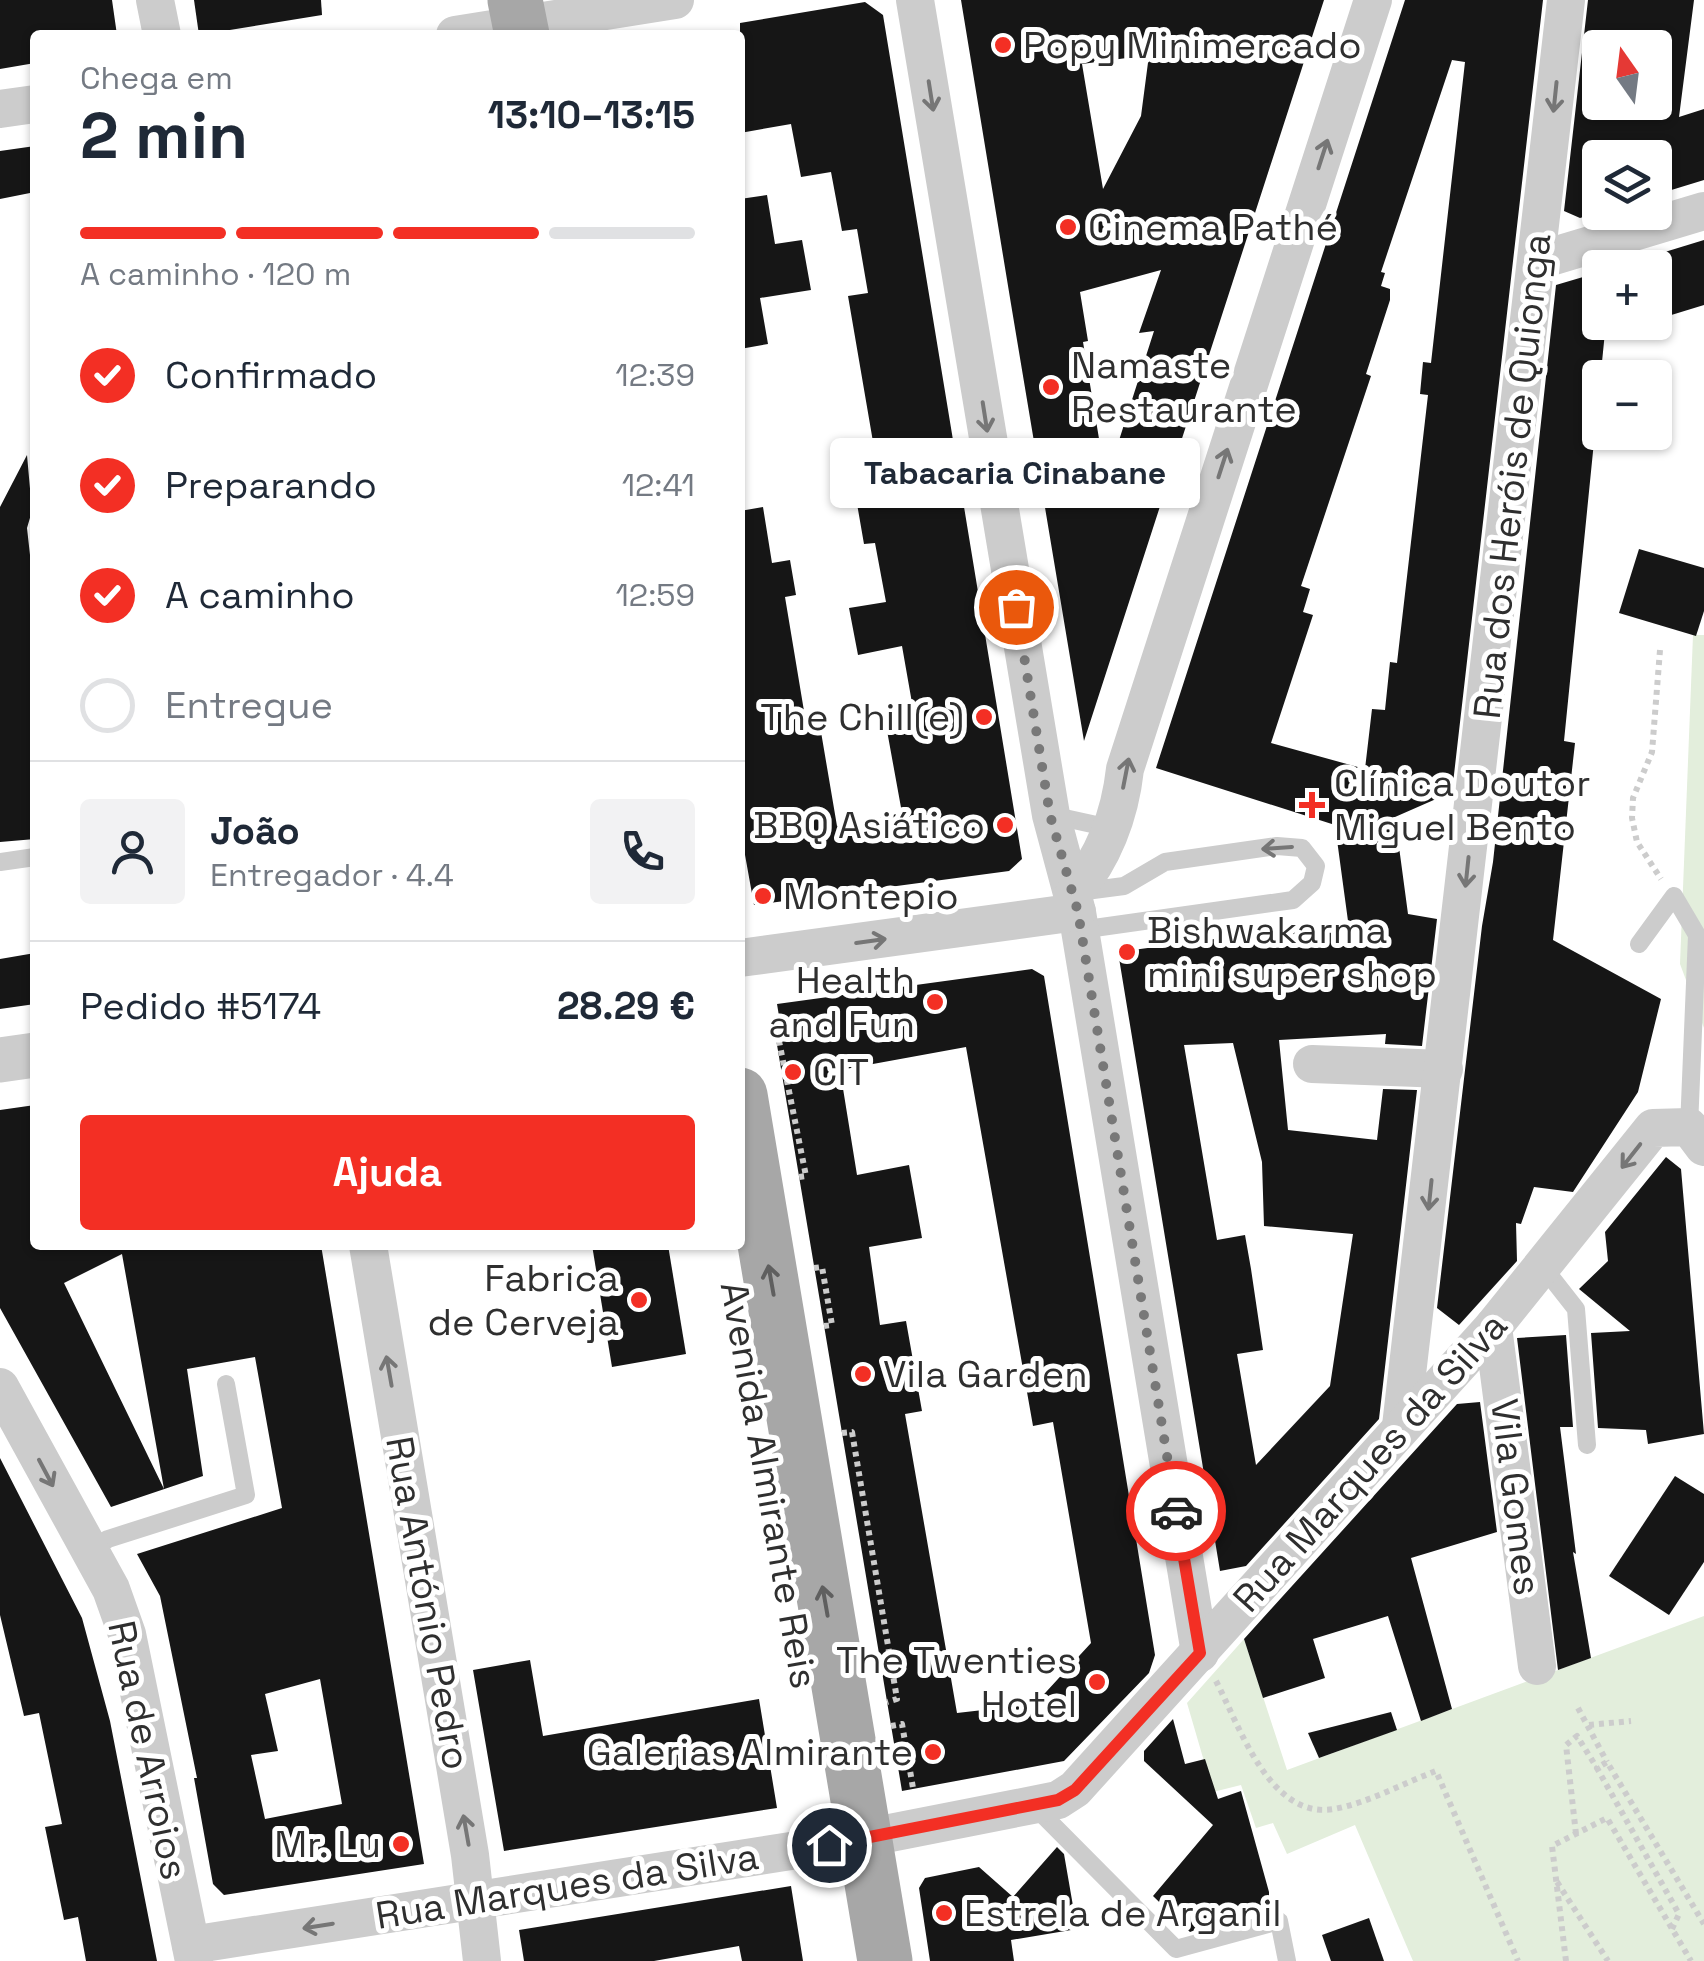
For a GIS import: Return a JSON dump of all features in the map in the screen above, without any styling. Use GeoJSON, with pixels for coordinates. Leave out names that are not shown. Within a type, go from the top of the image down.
{"type":"FeatureCollection","features":[{"type":"Feature","properties":{"kind":"main road","name":"Avenida Almirante Reis"},"geometry":{"type":"LineString","coordinates":[[745,1130],[847,1840],[849,1961]]}},
{"type":"Feature","properties":{"kind":"main road","name":"Avenida Almirante Reis"},"geometry":{"type":"LineString","coordinates":[[730,1250],[847,1840],[885,1961]]}},
{"type":"Feature","properties":{"kind":"street"},"geometry":{"type":"LineString","coordinates":[[155,0],[161,30]]}},
{"type":"Feature","properties":{"kind":"street"},"geometry":{"type":"LineString","coordinates":[[481,30],[675,0]]}},
{"type":"Feature","properties":{"kind":"street"},"geometry":{"type":"LineString","coordinates":[[915,0],[1050,815],[1077,912],[1200,1653]]}},
{"type":"Feature","properties":{"kind":"street"},"geometry":{"type":"LineString","coordinates":[[1077,912],[1110,828],[1125,770],[1372,0]]}},
{"type":"Feature","properties":{"kind":"street","name":"Rua dos Heróis de Quionga"},"geometry":{"type":"LineString","coordinates":[[1400,1428],[1566,0]]}},
{"type":"Feature","properties":{"kind":"street"},"geometry":{"type":"LineString","coordinates":[[0,110],[30,105]]}},
{"type":"Feature","properties":{"kind":"street"},"geometry":{"type":"LineString","coordinates":[[1537,261],[1704,211]]}},
{"type":"Feature","properties":{"kind":"street"},"geometry":{"type":"LineString","coordinates":[[745,957],[1077,912]]}},
{"type":"Feature","properties":{"kind":"street"},"geometry":{"type":"LineString","coordinates":[[0,1060],[30,1056]]}},
{"type":"Feature","properties":{"kind":"street"},"geometry":{"type":"LineString","coordinates":[[1312,1064],[1444,1069]]}},
{"type":"Feature","properties":{"kind":"street","name":"Rua Marques da Silva"},"geometry":{"type":"LineString","coordinates":[[193,1953],[474,1901],[1035,1808],[1075,1790],[1492,1327],[1652,1128],[1696,1137]]}},
{"type":"Feature","properties":{"kind":"street","name":"Rua António Pedro"},"geometry":{"type":"LineString","coordinates":[[369,1250],[482,1961]]}},
{"type":"Feature","properties":{"kind":"street","name":"Vila Gomes"},"geometry":{"type":"LineString","coordinates":[[1492,1327],[1537,1666]]}},
{"type":"Feature","properties":{"kind":"street","name":"Rua de Arroios"},"geometry":{"type":"LineString","coordinates":[[0,1387],[110,1589],[127,1634],[193,1953]]}},
{"type":"Feature","properties":{"kind":"lane"},"geometry":{"type":"LineString","coordinates":[[1050,815],[1110,828]]}},
{"type":"Feature","properties":{"kind":"lane"},"geometry":{"type":"LineString","coordinates":[[1277,846],[1302,848],[1316,866],[1312,883],[1294,900],[1077,912],[1165,862],[1277,846]]}},
{"type":"Feature","properties":{"kind":"lane"},"geometry":{"type":"LineString","coordinates":[[0,862],[30,858]]}},
{"type":"Feature","properties":{"kind":"lane"},"geometry":{"type":"LineString","coordinates":[[1638,944],[1674,896],[1698,935],[1696,1137]]}},
{"type":"Feature","properties":{"kind":"lane"},"geometry":{"type":"LineString","coordinates":[[1543,1268],[1576,1309],[1587,1445]]}},
{"type":"Feature","properties":{"kind":"lane"},"geometry":{"type":"LineString","coordinates":[[88,1550],[108,1539],[246,1496],[226,1384]]}},
{"type":"Feature","properties":{"kind":"lane"},"geometry":{"type":"LineString","coordinates":[[1035,1808],[1176,1949],[1279,1921],[1287,1961]]}},
{"type":"Feature","properties":{"kind":"path"},"geometry":{"type":"LineString","coordinates":[[1660,650],[1652,752],[1633,798],[1632,818],[1637,842],[1674,896]]}},
{"type":"Feature","properties":{"kind":"path"},"geometry":{"type":"LineString","coordinates":[[774,1022],[806,1176],[799,1177]]}},
{"type":"Feature","properties":{"kind":"path"},"geometry":{"type":"LineString","coordinates":[[814,1268],[822,1267],[832,1325],[824,1326]]}},
{"type":"Feature","properties":{"kind":"path"},"geometry":{"type":"LineString","coordinates":[[842,1433],[852,1432],[895,1684],[897,1700],[886,1702]]}},
{"type":"Feature","properties":{"kind":"path"},"geometry":{"type":"LineString","coordinates":[[1200,1653],[1253,1751],[1278,1790],[1295,1805],[1336,1809],[1436,1770],[1518,1961]]}},
{"type":"Feature","properties":{"kind":"path"},"geometry":{"type":"LineString","coordinates":[[1578,1708],[1704,1924]]}},
{"type":"Feature","properties":{"kind":"path"},"geometry":{"type":"LineString","coordinates":[[1589,1725],[1631,1721]]}},
{"type":"Feature","properties":{"kind":"path"},"geometry":{"type":"LineString","coordinates":[[891,1726],[902,1724],[913,1788]]}},
{"type":"Feature","properties":{"kind":"path"},"geometry":{"type":"LineString","coordinates":[[1576,1834],[1566,1745],[1577,1736],[1680,1914],[1672,1929]]}},
{"type":"Feature","properties":{"kind":"path"},"geometry":{"type":"LineString","coordinates":[[1597,1768],[1607,1762]]}},
{"type":"Feature","properties":{"kind":"path"},"geometry":{"type":"LineString","coordinates":[[1566,1961],[1552,1846],[1606,1818],[1691,1961]]}},
{"type":"Feature","properties":{"kind":"path"},"geometry":{"type":"LineString","coordinates":[[1556,1881],[1608,1961]]}},
{"type":"Feature","properties":{"kind":"green space"},"geometry":{"type":"Polygon","coordinates":[[[1693,635],[1704,635],[1704,1028],[1680,964],[1693,635]]]}},
{"type":"Feature","properties":{"kind":"green space"},"geometry":{"type":"Polygon","coordinates":[[[1704,1616],[1704,1961],[1413,1961],[1355,1825],[1287,1854],[1273,1823],[1256,1828],[1241,1785],[1213,1792],[1187,1703],[1244,1639],[1287,1770],[1704,1616]]]}},
{"type":"Feature","properties":{"kind":"building"},"geometry":{"type":"Polygon","coordinates":[[[0,0],[112,0],[116,30],[30,30],[30,64],[0,69],[0,0]]]}},
{"type":"Feature","properties":{"kind":"building"},"geometry":{"type":"Polygon","coordinates":[[[194,0],[321,0],[322,15],[230,30],[198,30],[194,0]]]}},
{"type":"Feature","properties":{"kind":"building"},"geometry":{"type":"Polygon","coordinates":[[[961,0],[1324,0],[1084,741],[961,0]],[[1149,55],[1082,64],[1103,189],[1141,116],[1149,55]],[[1161,270],[1080,292],[1088,341],[1083,342],[1106,481],[1154,331],[1139,333],[1161,270]]]}},
{"type":"Feature","properties":{"kind":"building"},"geometry":{"type":"Polygon","coordinates":[[[1405,0],[1543,0],[1452,792],[1395,817],[1408,914],[1437,919],[1422,1046],[1385,1044],[1386,1034],[1279,1040],[1288,1130],[1377,1140],[1383,1089],[1417,1090],[1379,1419],[1246,1566],[1220,1571],[1118,952],[1348,921],[1335,825],[1156,768],[1405,0]],[[1452,60],[1381,272],[1385,273],[1381,286],[1390,289],[1390,300],[1366,374],[1371,376],[1301,586],[1310,589],[1303,612],[1313,615],[1271,743],[1365,769],[1372,709],[1385,710],[1390,662],[1397,663],[1428,395],[1420,394],[1423,362],[1431,363],[1465,62],[1452,60]],[[1233,1043],[1184,1045],[1217,1240],[1245,1235],[1251,1269],[1263,1350],[1237,1354],[1256,1465],[1330,1386],[1353,1234],[1264,1226],[1262,1162],[1233,1043]]]}},
{"type":"Feature","properties":{"kind":"building"},"geometry":{"type":"Polygon","coordinates":[[[1588,0],[1694,0],[1679,117],[1704,109],[1704,180],[1672,190],[1672,140],[1582,140],[1580,218],[1564,211],[1582,53],[1582,120],[1672,120],[1672,30],[1585,30],[1588,0]]]}},
{"type":"Feature","properties":{"kind":"building"},"geometry":{"type":"Polygon","coordinates":[[[865,2],[883,15],[1022,859],[1009,871],[754,905],[745,855],[745,510],[763,507],[772,563],[790,560],[796,595],[785,597],[807,729],[820,726],[837,826],[902,813],[886,725],[915,720],[902,646],[858,655],[849,608],[886,602],[875,543],[864,544],[852,475],[878,471],[848,296],[868,293],[857,229],[842,231],[831,172],[801,177],[791,124],[745,132],[745,30],[740,30],[740,23],[865,2]]]}},
{"type":"Feature","properties":{"kind":"building"},"geometry":{"type":"Polygon","coordinates":[[[30,147],[30,193],[0,199],[0,151],[30,147]]]}},
{"type":"Feature","properties":{"kind":"building"},"geometry":{"type":"Polygon","coordinates":[[[767,195],[775,244],[802,240],[811,290],[760,298],[768,344],[745,348],[745,198],[767,195]]]}},
{"type":"Feature","properties":{"kind":"building"},"geometry":{"type":"Polygon","coordinates":[[[1704,240],[1704,305],[1672,315],[1672,250],[1704,240]]]}},
{"type":"Feature","properties":{"kind":"building"},"geometry":{"type":"Polygon","coordinates":[[[1582,277],[1582,340],[1604,340],[1602,360],[1582,360],[1582,450],[1593,450],[1564,741],[1575,743],[1553,940],[1661,999],[1638,1092],[1573,1192],[1534,1187],[1521,1224],[1516,1223],[1517,1261],[1459,1325],[1437,1308],[1493,862],[1556,285],[1582,277]]]}},
{"type":"Feature","properties":{"kind":"building"},"geometry":{"type":"Polygon","coordinates":[[[27,455],[30,839],[0,842],[0,507],[27,455]]]}},
{"type":"Feature","properties":{"kind":"building"},"geometry":{"type":"Polygon","coordinates":[[[1639,549],[1704,568],[1704,611],[1696,636],[1619,613],[1639,549]]]}},
{"type":"Feature","properties":{"kind":"building"},"geometry":{"type":"Polygon","coordinates":[[[30,954],[30,1005],[0,1009],[0,959],[30,954]]]}},
{"type":"Feature","properties":{"kind":"building"},"geometry":{"type":"Polygon","coordinates":[[[1032,969],[1044,976],[1155,1655],[1149,1673],[1064,1761],[902,1791],[773,1021],[780,1022],[777,1004],[1032,969]],[[966,1047],[840,1070],[857,1175],[909,1165],[922,1238],[869,1247],[880,1325],[906,1321],[922,1411],[905,1414],[957,1713],[1035,1704],[1091,1643],[1053,1422],[1033,1426],[966,1047]]]}},
{"type":"Feature","properties":{"kind":"building"},"geometry":{"type":"Polygon","coordinates":[[[30,1106],[30,1250],[322,1250],[424,1864],[224,1895],[213,1884],[197,1778],[160,1596],[137,1554],[282,1508],[255,1357],[187,1369],[203,1476],[111,1507],[0,1308],[0,1110],[30,1106]],[[122,1254],[64,1283],[164,1489],[122,1254]],[[320,1679],[265,1694],[278,1751],[251,1755],[265,1819],[342,1804],[320,1679]]]}},
{"type":"Feature","properties":{"kind":"building"},"geometry":{"type":"Polygon","coordinates":[[[1666,1157],[1681,1169],[1704,1434],[1648,1444],[1646,1430],[1598,1428],[1591,1333],[1630,1331],[1579,1289],[1608,1261],[1605,1232],[1666,1157]]]}},
{"type":"Feature","properties":{"kind":"building","name":"Fabrica de Cerveja"},"geometry":{"type":"Polygon","coordinates":[[[593,1250],[669,1250],[686,1354],[612,1367],[593,1250]]]}},
{"type":"Feature","properties":{"kind":"building"},"geometry":{"type":"Polygon","coordinates":[[[1566,1335],[1573,1427],[1560,1427],[1576,1554],[1573,1552],[1591,1658],[1558,1670],[1517,1338],[1566,1335]]]}},
{"type":"Feature","properties":{"kind":"building"},"geometry":{"type":"Polygon","coordinates":[[[1480,1402],[1497,1532],[1411,1558],[1452,1709],[1421,1721],[1388,1616],[1313,1639],[1325,1678],[1263,1698],[1244,1639],[1457,1404],[1480,1402]]]}},
{"type":"Feature","properties":{"kind":"building"},"geometry":{"type":"Polygon","coordinates":[[[0,1458],[82,1618],[110,1721],[157,1961],[86,1961],[78,1917],[64,1920],[45,1827],[62,1824],[39,1713],[24,1716],[0,1615],[0,1458]]]}},
{"type":"Feature","properties":{"kind":"building"},"geometry":{"type":"Polygon","coordinates":[[[1675,1476],[1704,1494],[1704,1562],[1669,1615],[1609,1576],[1675,1476]]]}},
{"type":"Feature","properties":{"kind":"building"},"geometry":{"type":"Polygon","coordinates":[[[530,1660],[543,1736],[759,1699],[777,1808],[504,1851],[473,1670],[530,1660]]]}},
{"type":"Feature","properties":{"kind":"building"},"geometry":{"type":"Polygon","coordinates":[[[1391,1712],[1397,1730],[1319,1758],[1308,1733],[1391,1712]]]}},
{"type":"Feature","properties":{"kind":"building"},"geometry":{"type":"Polygon","coordinates":[[[1173,1719],[1185,1764],[1205,1759],[1218,1799],[1241,1791],[1269,1892],[1269,1902],[1190,1932],[1153,1896],[1213,1825],[1144,1761],[1144,1751],[1173,1719]]]}},
{"type":"Feature","properties":{"kind":"building"},"geometry":{"type":"Polygon","coordinates":[[[1057,1847],[1064,1854],[1077,1929],[1011,1940],[1014,1961],[930,1961],[919,1888],[925,1878],[979,1867],[1013,1897],[1057,1847]]]}},
{"type":"Feature","properties":{"kind":"building"},"geometry":{"type":"Polygon","coordinates":[[[791,1886],[803,1961],[742,1961],[739,1946],[654,1961],[524,1961],[519,1930],[791,1886]]]}},
{"type":"Feature","properties":{"kind":"building"},"geometry":{"type":"Polygon","coordinates":[[[1369,1918],[1384,1961],[1331,1961],[1322,1935],[1369,1918]]]}},
{"type":"Feature","properties":{"kind":"way so far"},"geometry":{"type":"LineString","coordinates":[[1016,607],[1050,815],[1078,912],[1176,1511]]}},
{"type":"Feature","properties":{"kind":"place","name":"Popy Minimercado"},"geometry":{"type":"Point","coordinates":[1003,45]}},
{"type":"Feature","properties":{"kind":"place","name":"Cinema Pathé"},"geometry":{"type":"Point","coordinates":[1068,227]}},
{"type":"Feature","properties":{"kind":"place","name":"Namaste Restaurante"},"geometry":{"type":"Point","coordinates":[1051,387]}},
{"type":"Feature","properties":{"kind":"place","name":"Tabacaria Cinabane"},"geometry":{"type":"Point","coordinates":[1016,607]}},
{"type":"Feature","properties":{"kind":"place","name":"The Chill(e)"},"geometry":{"type":"Point","coordinates":[984,717]}},
{"type":"Feature","properties":{"kind":"place","name":"Clínica Doutor Miguel Bento"},"geometry":{"type":"Point","coordinates":[1312,805]}},
{"type":"Feature","properties":{"kind":"place","name":"BBQ Asiático"},"geometry":{"type":"Point","coordinates":[1005,825]}},
{"type":"Feature","properties":{"kind":"place","name":"Montepio"},"geometry":{"type":"Point","coordinates":[763,896]}},
{"type":"Feature","properties":{"kind":"place","name":"Bishwakarma mini super shop"},"geometry":{"type":"Point","coordinates":[1127,952]}},
{"type":"Feature","properties":{"kind":"place","name":"Health and Fun"},"geometry":{"type":"Point","coordinates":[935,1002]}},
{"type":"Feature","properties":{"kind":"place","name":"CIT"},"geometry":{"type":"Point","coordinates":[793,1072]}},
{"type":"Feature","properties":{"kind":"place","name":"Fabrica de Cerveja"},"geometry":{"type":"Point","coordinates":[639,1300]}},
{"type":"Feature","properties":{"kind":"place","name":"Vila Garden"},"geometry":{"type":"Point","coordinates":[863,1374]}},
{"type":"Feature","properties":{"kind":"place","name":"The Twenties Hotel"},"geometry":{"type":"Point","coordinates":[1097,1682]}},
{"type":"Feature","properties":{"kind":"place","name":"Galerias Almirante"},"geometry":{"type":"Point","coordinates":[933,1752]}},
{"type":"Feature","properties":{"kind":"place","name":"Mr. Lu"},"geometry":{"type":"Point","coordinates":[401,1844]}},
{"type":"Feature","properties":{"kind":"place","name":"Estrela de Arganil"},"geometry":{"type":"Point","coordinates":[944,1913]}},
{"type":"Feature","properties":{"kind":"route"},"geometry":{"type":"LineString","coordinates":[[829,1845],[864,1835],[1035,1808],[1075,1790],[1200,1653],[1176,1511]]}}]}
